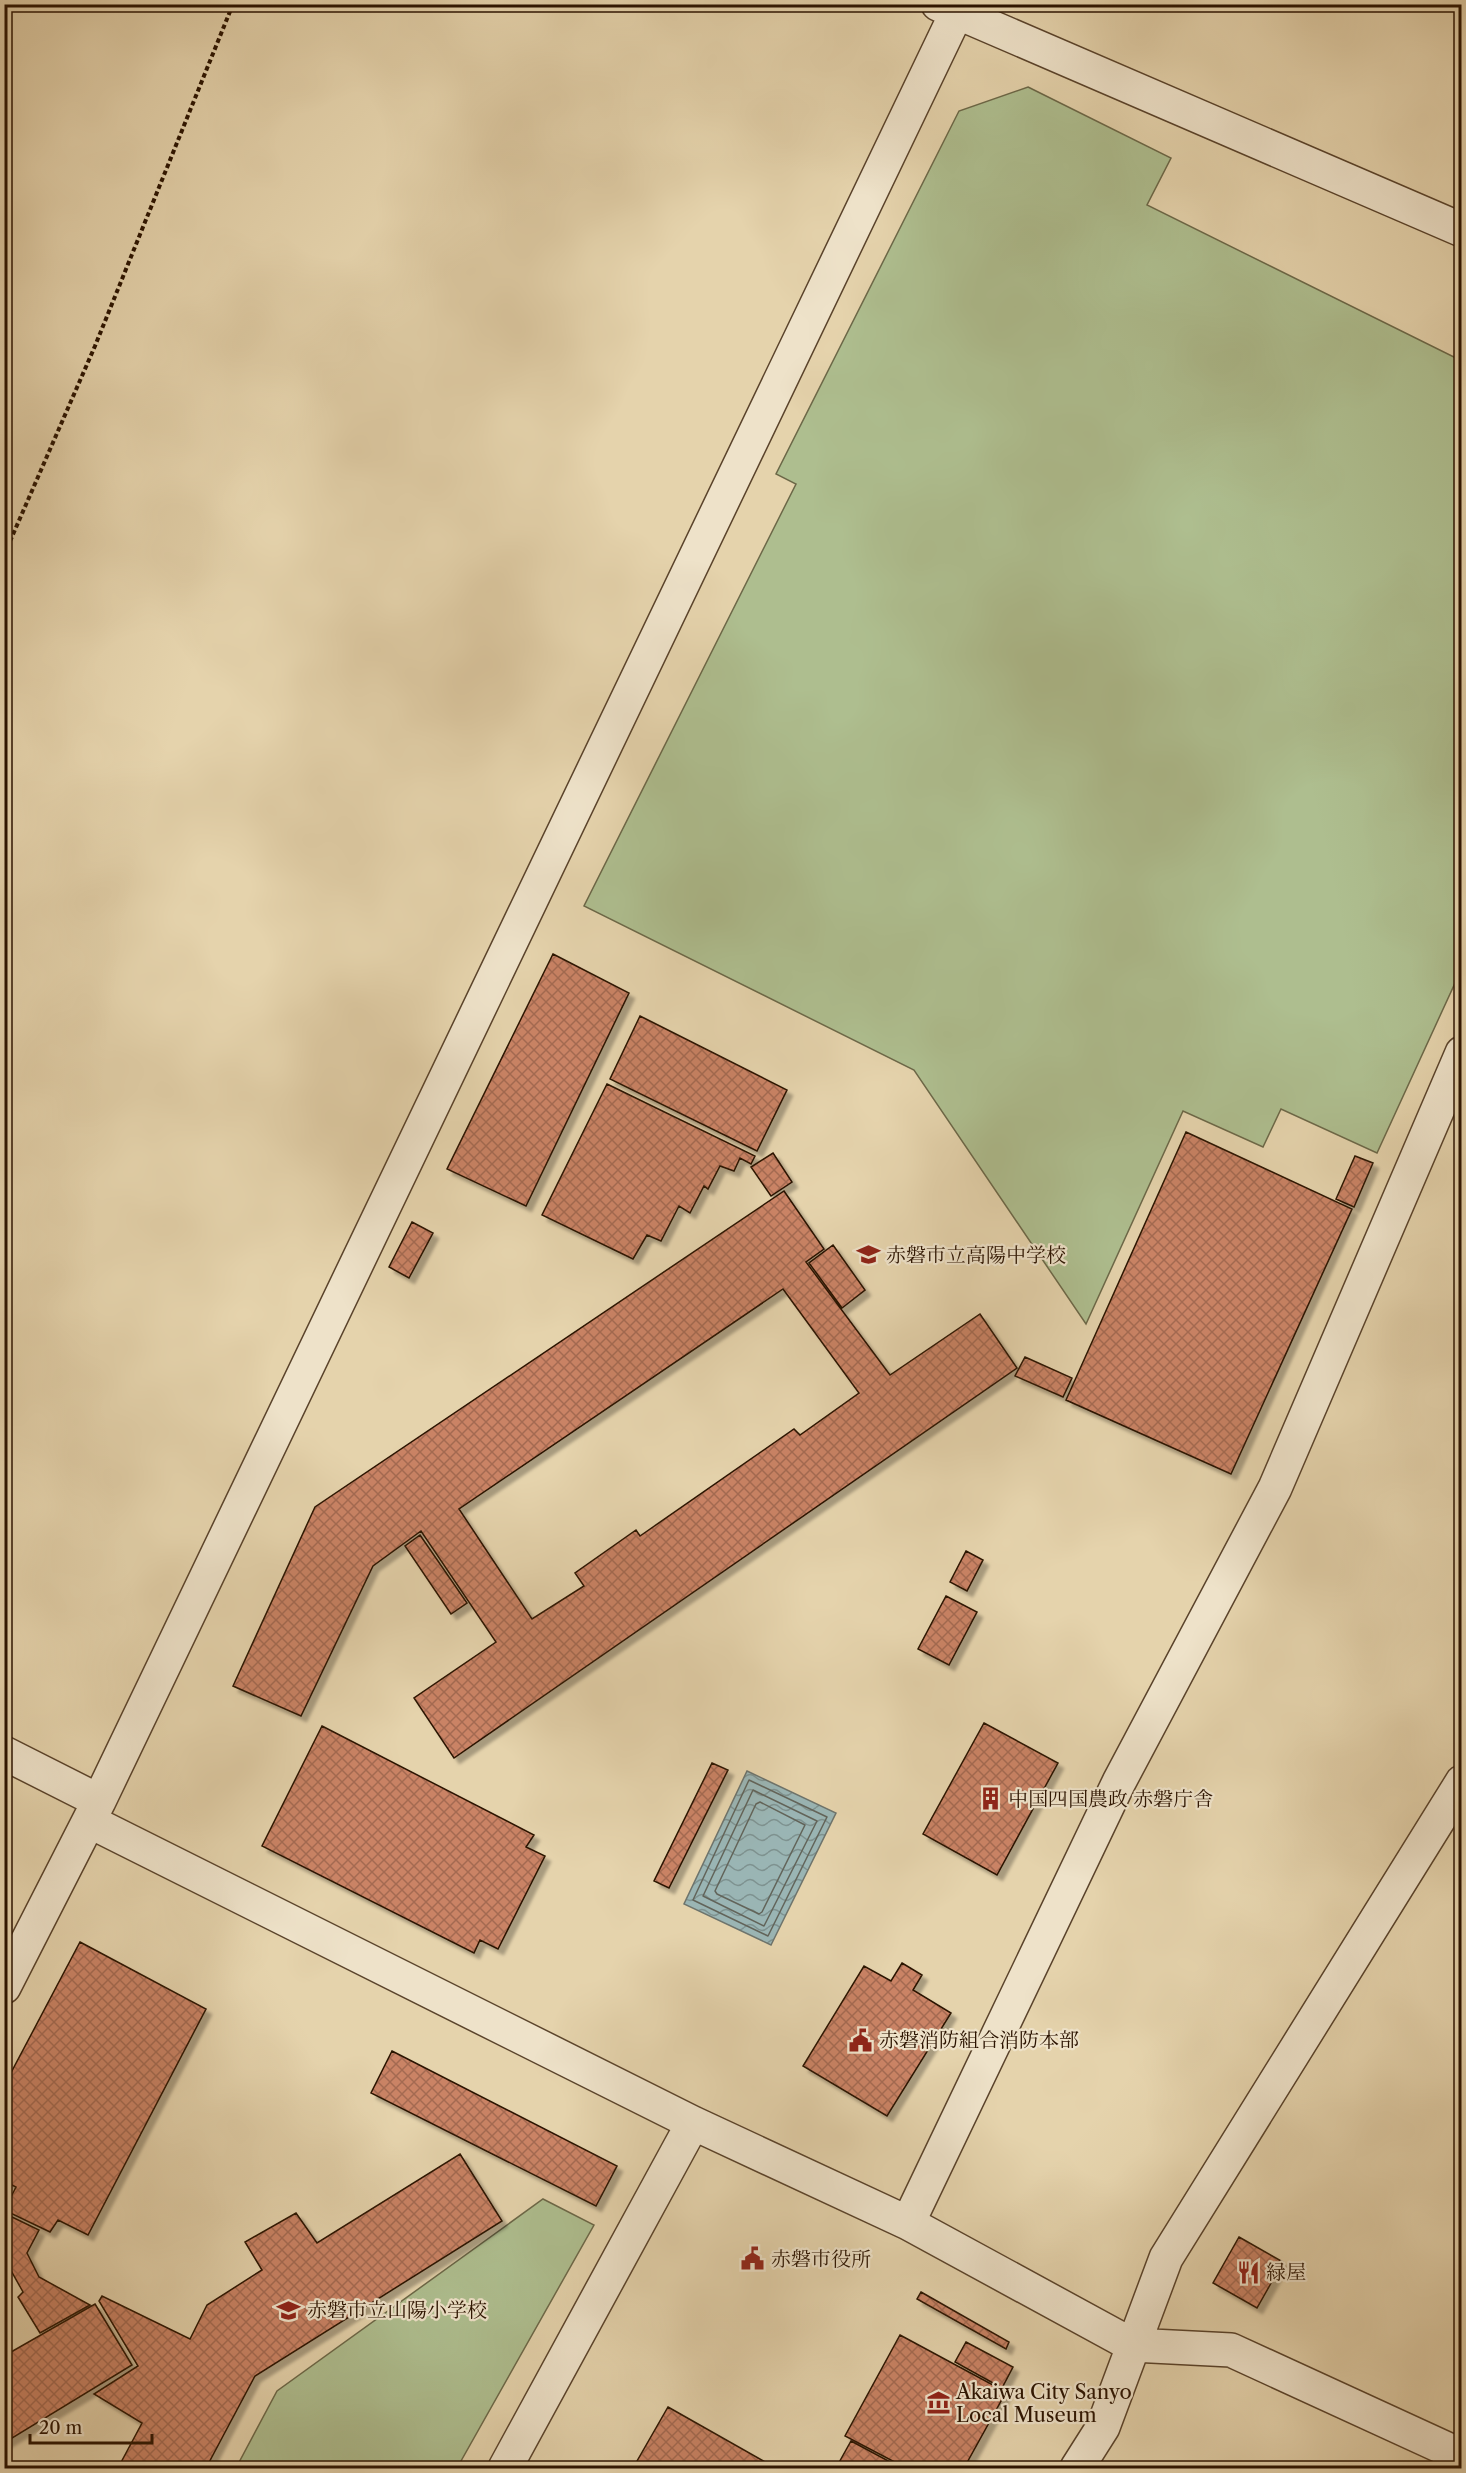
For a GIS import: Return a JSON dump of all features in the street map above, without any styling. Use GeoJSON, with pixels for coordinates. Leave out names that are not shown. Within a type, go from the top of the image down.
{"type":"FeatureCollection","features":[{"type":"Feature","properties":{"kind":"street"},"geometry":{"type":"LineString","coordinates":[[4,1987],[94,1811],[950,8],[1461,230]]}},
{"type":"Feature","properties":{"kind":"street"},"geometry":{"type":"LineString","coordinates":[[908,2223],[1119,1782],[1275,1488],[1461,1053]]}},
{"type":"Feature","properties":{"kind":"street"},"geometry":{"type":"LineString","coordinates":[[4,1753],[94,1811],[693,2123],[908,2223],[1132,2346],[1231,2350],[1461,2456]]}},
{"type":"Feature","properties":{"kind":"street"},"geometry":{"type":"LineString","coordinates":[[1077,2469],[1103,2427],[1166,2258],[1461,1782]]}},
{"type":"Feature","properties":{"kind":"street"},"geometry":{"type":"LineString","coordinates":[[505,2469],[693,2123]]}},
{"type":"Feature","properties":{"kind":"path"},"geometry":{"type":"LineString","coordinates":[[4,555],[94,346],[233,4]]}},
{"type":"Feature","properties":{"kind":"green space"},"geometry":{"type":"Polygon","coordinates":[[[1028,87],[1171,158],[1147,205],[1462,361],[1461,970],[1377,1153],[1281,1109],[1263,1147],[1183,1111],[1086,1324],[914,1070],[584,906],[796,484],[776,474],[959,111],[1028,87]]]}},
{"type":"Feature","properties":{"kind":"green space"},"geometry":{"type":"Polygon","coordinates":[[[543,2199],[594,2225],[457,2468],[236,2468],[277,2391],[543,2199]]]}},
{"type":"Feature","properties":{"kind":"water"},"geometry":{"type":"Polygon","coordinates":[[[747,1771],[836,1813],[771,1945],[684,1904],[747,1771]]]}},
{"type":"Feature","properties":{"kind":"building"},"geometry":{"type":"Polygon","coordinates":[[[553,954],[629,993],[526,1206],[447,1169],[553,954]]]}},
{"type":"Feature","properties":{"kind":"building"},"geometry":{"type":"Polygon","coordinates":[[[640,1016],[787,1090],[757,1151],[610,1079],[640,1016]]]}},
{"type":"Feature","properties":{"kind":"building"},"geometry":{"type":"Polygon","coordinates":[[[607,1084],[755,1156],[751,1164],[740,1158],[734,1171],[720,1166],[708,1189],[704,1186],[690,1213],[679,1206],[661,1241],[647,1235],[633,1259],[542,1215],[607,1084]]]}},
{"type":"Feature","properties":{"kind":"building"},"geometry":{"type":"Polygon","coordinates":[[[1186,1132],[1352,1209],[1231,1474],[1066,1400],[1186,1132]]]}},
{"type":"Feature","properties":{"kind":"building"},"geometry":{"type":"Polygon","coordinates":[[[773,1153],[792,1182],[771,1196],[751,1167],[773,1153]]]}},
{"type":"Feature","properties":{"kind":"building"},"geometry":{"type":"Polygon","coordinates":[[[1355,1156],[1373,1163],[1354,1207],[1336,1199],[1355,1156]]]}},
{"type":"Feature","properties":{"kind":"building"},"geometry":{"type":"Polygon","coordinates":[[[784,1191],[824,1249],[806,1262],[890,1375],[980,1314],[1017,1368],[454,1758],[414,1698],[496,1642],[421,1531],[373,1566],[301,1716],[233,1686],[315,1507],[784,1191]],[[783,1289],[459,1509],[532,1619],[584,1586],[575,1573],[636,1530],[640,1536],[794,1429],[800,1435],[859,1393],[783,1289]]]}},
{"type":"Feature","properties":{"kind":"building"},"geometry":{"type":"Polygon","coordinates":[[[412,1222],[433,1233],[409,1278],[389,1267],[412,1222]]]}},
{"type":"Feature","properties":{"kind":"building"},"geometry":{"type":"Polygon","coordinates":[[[833,1245],[865,1290],[842,1308],[809,1263],[833,1245]]]}},
{"type":"Feature","properties":{"kind":"building"},"geometry":{"type":"Polygon","coordinates":[[[1025,1357],[1072,1378],[1063,1397],[1015,1376],[1025,1357]]]}},
{"type":"Feature","properties":{"kind":"building"},"geometry":{"type":"Polygon","coordinates":[[[420,1535],[467,1603],[451,1614],[405,1546],[420,1535]]]}},
{"type":"Feature","properties":{"kind":"building"},"geometry":{"type":"Polygon","coordinates":[[[966,1551],[983,1560],[967,1591],[950,1582],[966,1551]]]}},
{"type":"Feature","properties":{"kind":"building"},"geometry":{"type":"Polygon","coordinates":[[[946,1596],[977,1612],[949,1665],[918,1649],[946,1596]]]}},
{"type":"Feature","properties":{"kind":"building","name":"中国四国農政 赤磐庁舎"},"geometry":{"type":"Polygon","coordinates":[[[984,1723],[1058,1763],[997,1875],[923,1834],[984,1723]]]}},
{"type":"Feature","properties":{"kind":"building"},"geometry":{"type":"Polygon","coordinates":[[[322,1726],[534,1835],[526,1847],[545,1856],[498,1949],[480,1940],[474,1953],[262,1846],[322,1726]]]}},
{"type":"Feature","properties":{"kind":"building"},"geometry":{"type":"Polygon","coordinates":[[[712,1763],[728,1770],[669,1888],[654,1881],[712,1763]]]}},
{"type":"Feature","properties":{"kind":"building"},"geometry":{"type":"Polygon","coordinates":[[[80,1942],[206,2009],[88,2235],[58,2220],[50,2232],[4,2210],[16,2187],[4,2181],[4,2086],[80,1942]]]}},
{"type":"Feature","properties":{"kind":"building"},"geometry":{"type":"Polygon","coordinates":[[[902,1963],[922,1975],[913,1990],[951,2013],[887,2116],[803,2066],[864,1966],[891,1981],[902,1963]]]}},
{"type":"Feature","properties":{"kind":"building"},"geometry":{"type":"Polygon","coordinates":[[[392,2051],[617,2166],[596,2206],[371,2093],[392,2051]]]}},
{"type":"Feature","properties":{"kind":"building"},"geometry":{"type":"Polygon","coordinates":[[[460,2154],[502,2221],[255,2376],[206,2468],[118,2468],[142,2423],[94,2394],[138,2366],[99,2301],[102,2296],[190,2339],[207,2305],[262,2270],[245,2242],[296,2213],[317,2243],[460,2154]]]}},
{"type":"Feature","properties":{"kind":"building"},"geometry":{"type":"Polygon","coordinates":[[[10,2216],[39,2230],[27,2253],[39,2277],[90,2305],[40,2333],[18,2297],[23,2292],[4,2258],[4,2225],[10,2216]]]}},
{"type":"Feature","properties":{"kind":"building","name":"緑屋"},"geometry":{"type":"Polygon","coordinates":[[[1239,2237],[1283,2262],[1257,2308],[1213,2283],[1239,2237]]]}},
{"type":"Feature","properties":{"kind":"building"},"geometry":{"type":"Polygon","coordinates":[[[921,2292],[1009,2342],[1006,2349],[917,2299],[921,2292]]]}},
{"type":"Feature","properties":{"kind":"building"},"geometry":{"type":"Polygon","coordinates":[[[95,2304],[132,2365],[4,2443],[4,2356],[95,2304]]]}},
{"type":"Feature","properties":{"kind":"building"},"geometry":{"type":"Polygon","coordinates":[[[900,2335],[1006,2392],[964,2468],[906,2468],[845,2436],[900,2335]]]}},
{"type":"Feature","properties":{"kind":"building"},"geometry":{"type":"Polygon","coordinates":[[[966,2342],[1013,2367],[1002,2388],[955,2362],[966,2342]]]}},
{"type":"Feature","properties":{"kind":"building"},"geometry":{"type":"Polygon","coordinates":[[[668,2407],[767,2463],[764,2468],[633,2468],[668,2407]]]}},
{"type":"Feature","properties":{"kind":"building"},"geometry":{"type":"Polygon","coordinates":[[[851,2441],[894,2464],[892,2468],[842,2468],[837,2466],[851,2441]]]}},
{"type":"Feature","properties":{"kind":"place","name":"赤磐市立高陽中学校"},"geometry":{"type":"Point","coordinates":[868,1255]}},
{"type":"Feature","properties":{"kind":"place","name":"中国四国農政 赤磐庁舎"},"geometry":{"type":"Point","coordinates":[990,1799]}},
{"type":"Feature","properties":{"kind":"place","name":"赤磐消防組合消防本部"},"geometry":{"type":"Point","coordinates":[861,2040]}},
{"type":"Feature","properties":{"kind":"place","name":"赤磐市役所"},"geometry":{"type":"Point","coordinates":[753,2259]}},
{"type":"Feature","properties":{"kind":"place","name":"緑屋"},"geometry":{"type":"Point","coordinates":[1248,2272]}},
{"type":"Feature","properties":{"kind":"place","name":"赤磐市立山陽小学校"},"geometry":{"type":"Point","coordinates":[289,2310]}},
{"type":"Feature","properties":{"kind":"place","name":"Akaiwa City Sanyo Local Museum"},"geometry":{"type":"Point","coordinates":[938,2403]}}]}
